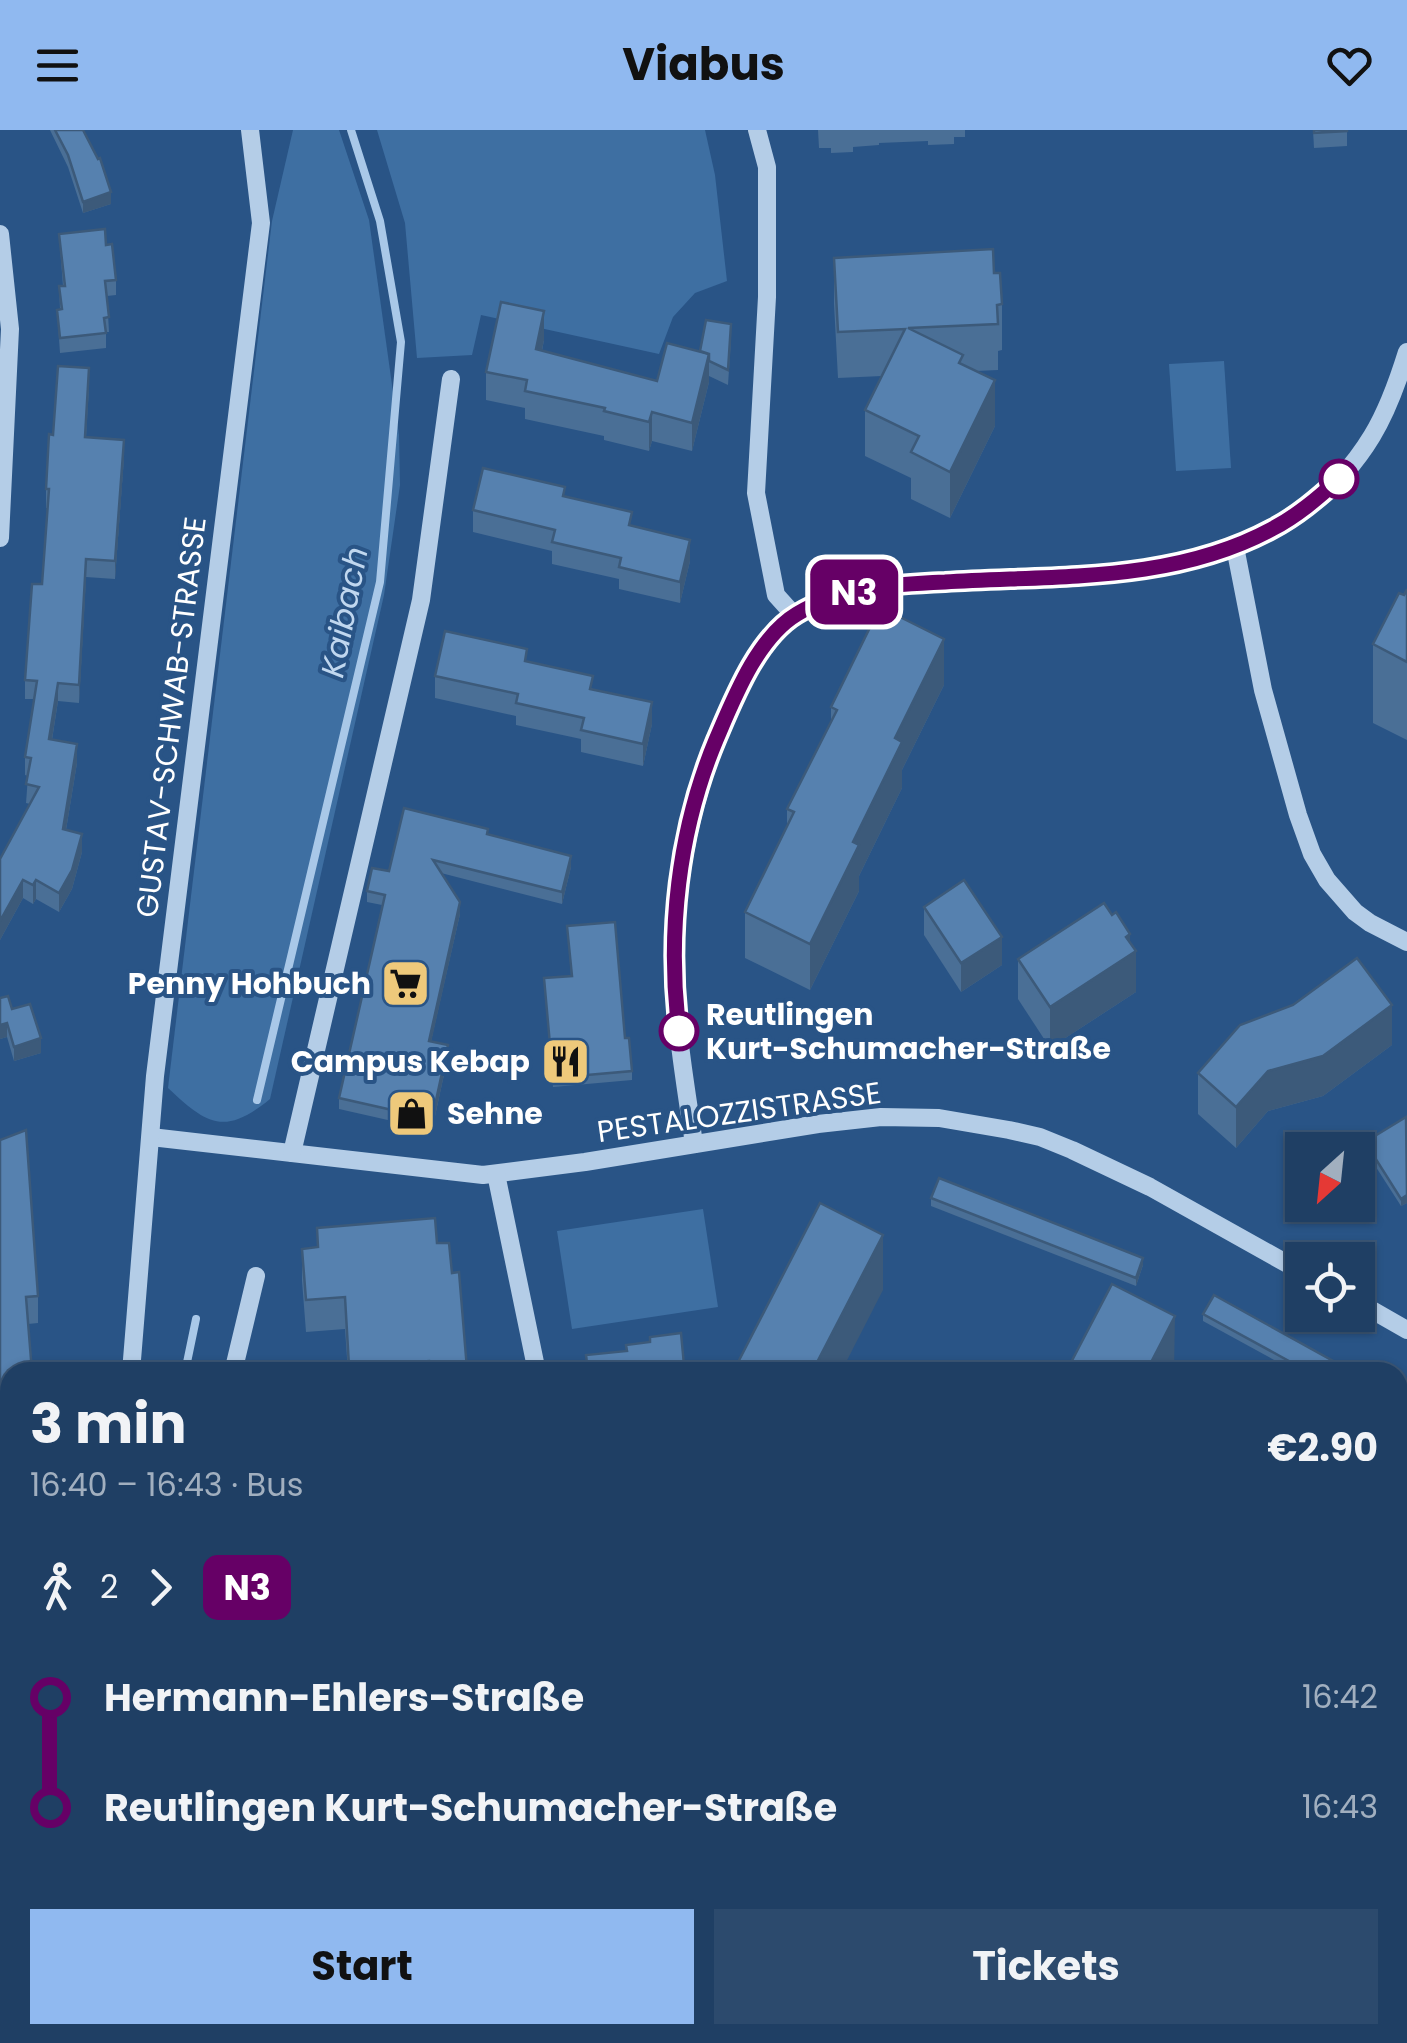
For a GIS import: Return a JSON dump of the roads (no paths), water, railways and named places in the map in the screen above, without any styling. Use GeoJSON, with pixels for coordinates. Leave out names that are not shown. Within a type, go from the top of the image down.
{"type":"FeatureCollection","features":[{"type":"Feature","properties":{"kind":"street","name":"GUSTAV-SCHWAB-STRASSE"},"geometry":{"type":"LineString","coordinates":[[132,1362],[154,1076],[261,222],[250,130]]}},
{"type":"Feature","properties":{"kind":"street"},"geometry":{"type":"LineString","coordinates":[[756,130],[767,167],[767,296],[756,493],[776,595],[794,615]]}},
{"type":"Feature","properties":{"kind":"street"},"geometry":{"type":"LineString","coordinates":[[0,234],[10,329],[0,538]]}},
{"type":"Feature","properties":{"kind":"street"},"geometry":{"type":"LineString","coordinates":[[694,1144],[674,973],[678,885],[710,756],[740,687],[772,636],[794,615],[823,601],[889,586],[1140,570],[1235,547],[1275,528],[1344,474],[1401,392],[1407,352]]}},
{"type":"Feature","properties":{"kind":"street"},"geometry":{"type":"LineString","coordinates":[[292,1152],[420,600],[451,379]]}},
{"type":"Feature","properties":{"kind":"street"},"geometry":{"type":"LineString","coordinates":[[1235,547],[1263,690],[1312,854],[1327,880],[1354,912],[1407,942]]}},
{"type":"Feature","properties":{"kind":"street","name":"PESTALOZZISTRASSE"},"geometry":{"type":"LineString","coordinates":[[151,1137],[443,1172],[496,1174],[789,1128],[881,1117],[939,1118],[1040,1138],[1106,1164],[1285,1263]]}},
{"type":"Feature","properties":{"kind":"street"},"geometry":{"type":"LineString","coordinates":[[496,1174],[535,1362]]}},
{"type":"Feature","properties":{"kind":"street"},"geometry":{"type":"LineString","coordinates":[[235,1362],[256,1276]]}},
{"type":"Feature","properties":{"kind":"street"},"geometry":{"type":"LineString","coordinates":[[1375,1312],[1407,1330]]}},
{"type":"Feature","properties":{"kind":"waterway","name":"Kaibach"},"geometry":{"type":"LineString","coordinates":[[257,1100],[380,582],[401,342],[380,221],[351,130]]}},
{"type":"Feature","properties":{"kind":"waterway","name":"Kaibach"},"geometry":{"type":"LineString","coordinates":[[187,1362],[196,1319]]}},
{"type":"Feature","properties":{"kind":"place","name":"Penny Hohbuch"},"geometry":{"type":"Point","coordinates":[406,983]}},
{"type":"Feature","properties":{"kind":"place","name":"Reutlingen Kurt-Schumacher-Straße"},"geometry":{"type":"Point","coordinates":[679,1031]}},
{"type":"Feature","properties":{"kind":"place","name":"Campus Kebap"},"geometry":{"type":"Point","coordinates":[565,1061]}},
{"type":"Feature","properties":{"kind":"place","name":"Sehne"},"geometry":{"type":"Point","coordinates":[412,1113]}}]}
